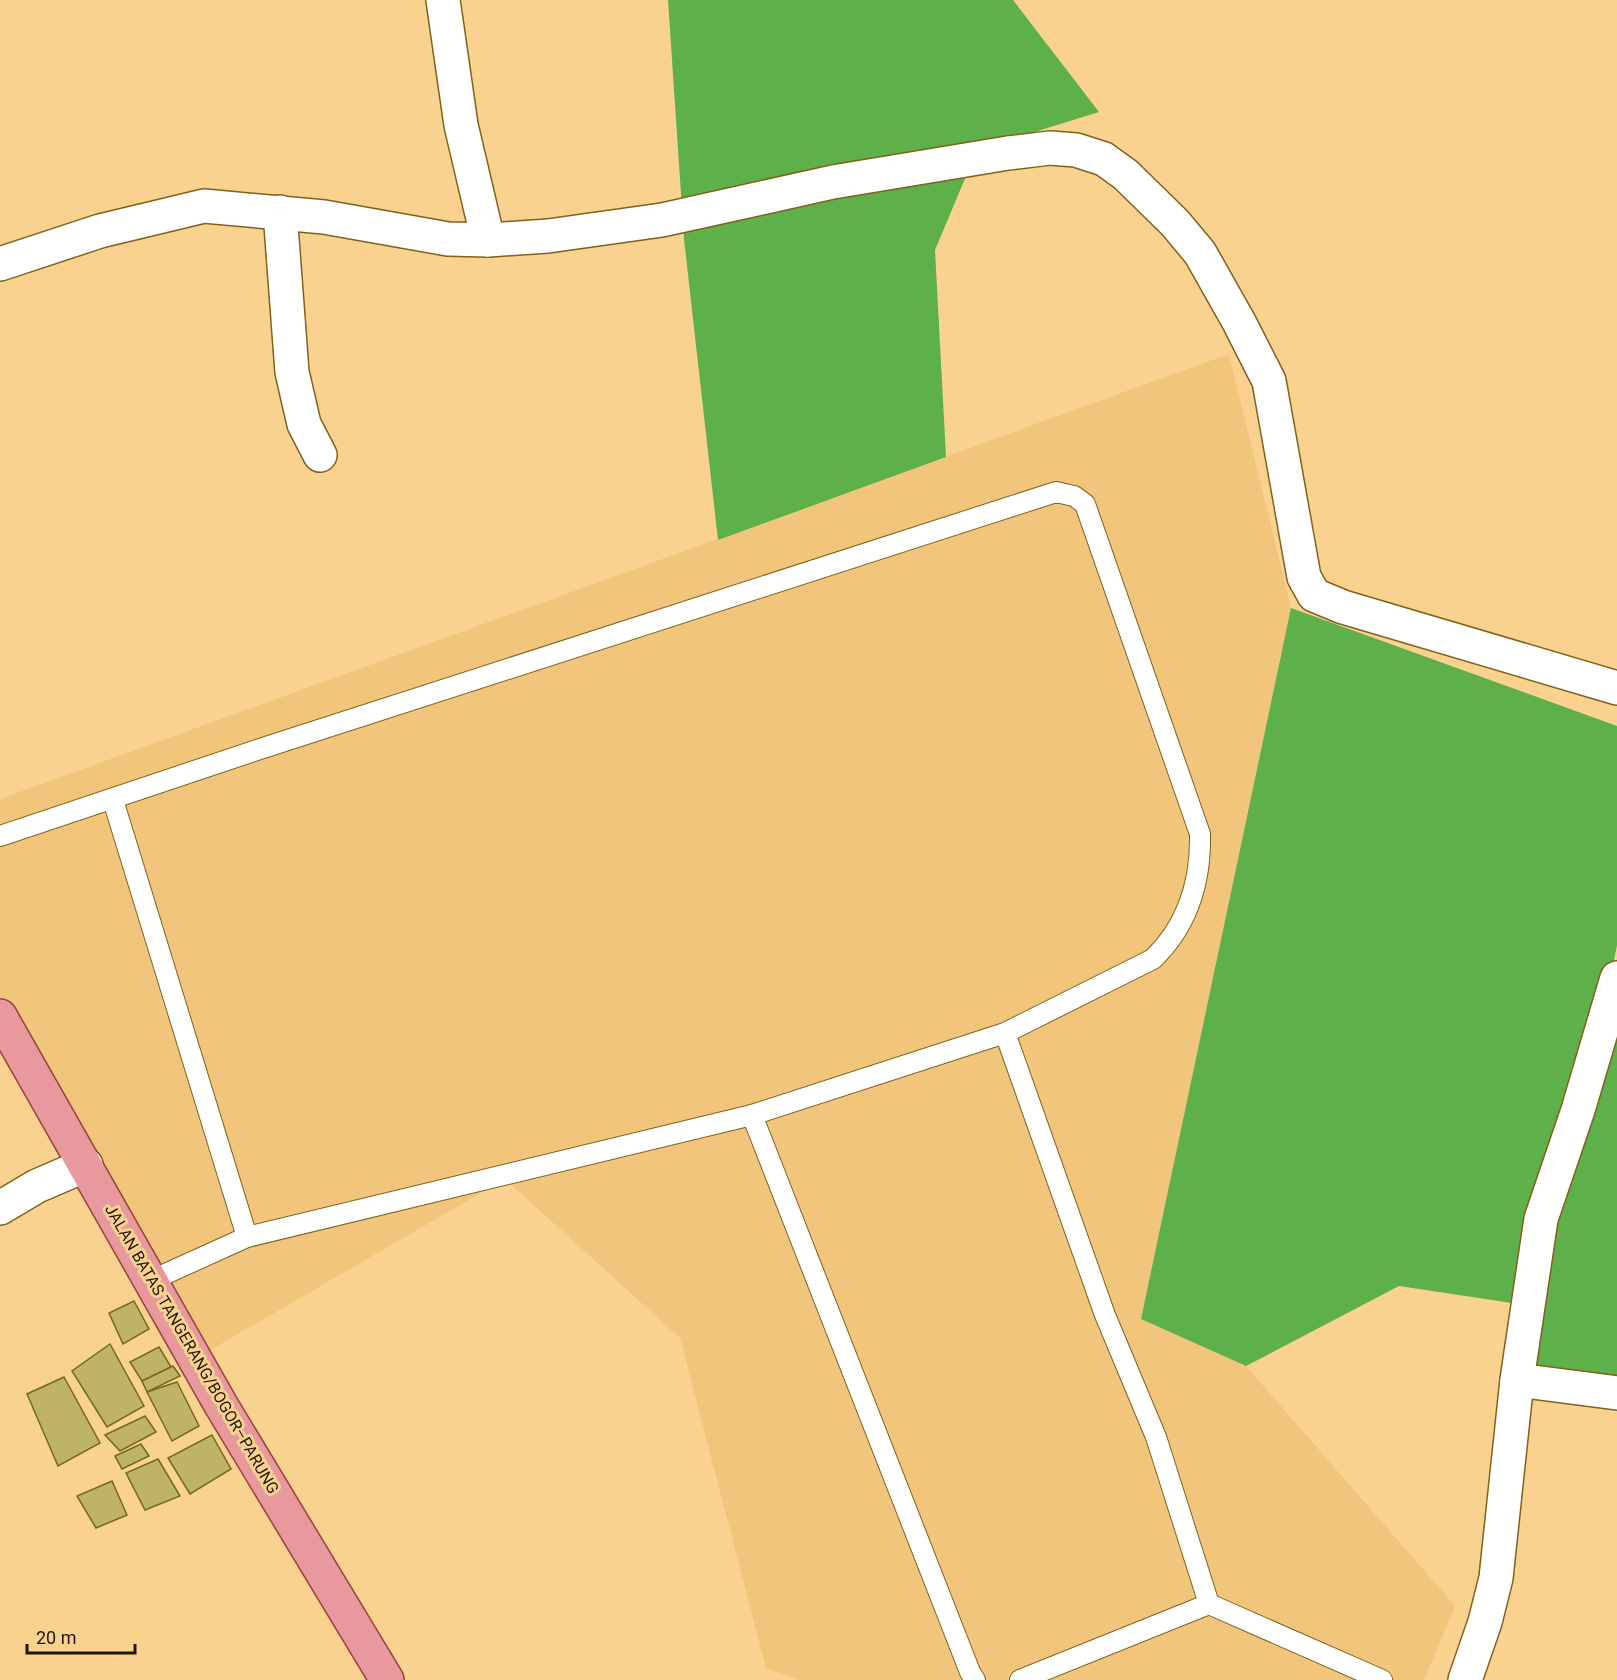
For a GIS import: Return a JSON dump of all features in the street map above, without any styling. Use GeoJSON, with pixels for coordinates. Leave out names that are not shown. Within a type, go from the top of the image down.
{"type":"FeatureCollection","features":[{"type":"Feature","properties":{"kind":"main road","name":"JALAN BATAS TANGERANG/BOGOR–PARUNG"},"geometry":{"type":"LineString","coordinates":[[0,1016],[221,1405],[387,1680]]}},
{"type":"Feature","properties":{"kind":"street"},"geometry":{"type":"LineString","coordinates":[[443,0],[461,125],[488,240]]}},
{"type":"Feature","properties":{"kind":"street"},"geometry":{"type":"LineString","coordinates":[[0,264],[100,231],[204,206],[280,212],[448,239],[488,240],[612,228],[833,182],[1008,153],[1050,148],[1077,150],[1104,159],[1151,199],[1200,253],[1269,381],[1304,577],[1314,594],[1343,607],[1617,688]]}},
{"type":"Feature","properties":{"kind":"street"},"geometry":{"type":"LineString","coordinates":[[280,212],[292,372],[304,424],[320,455]]}},
{"type":"Feature","properties":{"kind":"street"},"geometry":{"type":"LineString","coordinates":[[1465,1680],[1485,1622],[1496,1578],[1517,1380],[1541,1219],[1578,1110],[1617,978]]}},
{"type":"Feature","properties":{"kind":"street"},"geometry":{"type":"LineString","coordinates":[[0,1208],[37,1186],[86,1165]]}},
{"type":"Feature","properties":{"kind":"street"},"geometry":{"type":"LineString","coordinates":[[1517,1380],[1617,1393]]}},
{"type":"Feature","properties":{"kind":"lane"},"geometry":{"type":"LineString","coordinates":[[0,836],[113,800],[277,743],[1056,492],[1074,496],[1085,504],[1200,834],[1200,865],[1185,914],[1171,941],[1153,959],[1005,1033],[752,1115],[247,1238],[152,1280]]}},
{"type":"Feature","properties":{"kind":"lane"},"geometry":{"type":"LineString","coordinates":[[113,800],[247,1238]]}},
{"type":"Feature","properties":{"kind":"lane"},"geometry":{"type":"LineString","coordinates":[[1005,1033],[1105,1315],[1153,1429],[1209,1604]]}},
{"type":"Feature","properties":{"kind":"lane"},"geometry":{"type":"LineString","coordinates":[[752,1115],[975,1680]]}},
{"type":"Feature","properties":{"kind":"lane"},"geometry":{"type":"LineString","coordinates":[[1020,1680],[1209,1604],[1382,1680]]}},
{"type":"Feature","properties":{"kind":"shaded area"},"geometry":{"type":"Polygon","coordinates":[[[1229,354],[1291,608],[1141,1319],[1246,1366],[1455,1606],[1424,1680],[799,1680],[766,1668],[680,1338],[505,1179],[207,1352],[0,1022],[0,799],[1229,354]]]}},
{"type":"Feature","properties":{"kind":"green space"},"geometry":{"type":"Polygon","coordinates":[[[668,0],[1013,0],[1099,112],[977,150],[935,250],[946,457],[718,540],[684,239],[668,0]]]}},
{"type":"Feature","properties":{"kind":"green space"},"geometry":{"type":"Polygon","coordinates":[[[1291,608],[1617,726],[1617,945],[1609,986],[1617,989],[1617,1397],[1511,1383],[1525,1305],[1399,1286],[1246,1366],[1141,1319],[1291,608]]]}},
{"type":"Feature","properties":{"kind":"building"},"geometry":{"type":"Polygon","coordinates":[[[134,1301],[149,1329],[123,1344],[109,1313],[134,1301]]]}},
{"type":"Feature","properties":{"kind":"building"},"geometry":{"type":"Polygon","coordinates":[[[110,1344],[144,1406],[107,1427],[72,1371],[110,1344]]]}},
{"type":"Feature","properties":{"kind":"building"},"geometry":{"type":"Polygon","coordinates":[[[159,1347],[171,1367],[142,1381],[130,1362],[159,1347]]]}},
{"type":"Feature","properties":{"kind":"building"},"geometry":{"type":"Polygon","coordinates":[[[173,1366],[180,1376],[147,1392],[142,1381],[173,1366]]]}},
{"type":"Feature","properties":{"kind":"building"},"geometry":{"type":"Polygon","coordinates":[[[64,1377],[100,1443],[58,1466],[27,1394],[64,1377]]]}},
{"type":"Feature","properties":{"kind":"building"},"geometry":{"type":"Polygon","coordinates":[[[177,1382],[199,1426],[172,1441],[147,1392],[177,1382]]]}},
{"type":"Feature","properties":{"kind":"building"},"geometry":{"type":"Polygon","coordinates":[[[145,1416],[156,1432],[120,1451],[105,1435],[145,1416]]]}},
{"type":"Feature","properties":{"kind":"building"},"geometry":{"type":"Polygon","coordinates":[[[212,1435],[231,1469],[190,1494],[168,1458],[212,1435]]]}},
{"type":"Feature","properties":{"kind":"building"},"geometry":{"type":"Polygon","coordinates":[[[141,1444],[149,1456],[122,1469],[115,1456],[141,1444]]]}},
{"type":"Feature","properties":{"kind":"building"},"geometry":{"type":"Polygon","coordinates":[[[158,1459],[180,1496],[145,1510],[126,1473],[158,1459]]]}},
{"type":"Feature","properties":{"kind":"building"},"geometry":{"type":"Polygon","coordinates":[[[112,1481],[127,1515],[96,1528],[77,1496],[112,1481]]]}}]}
